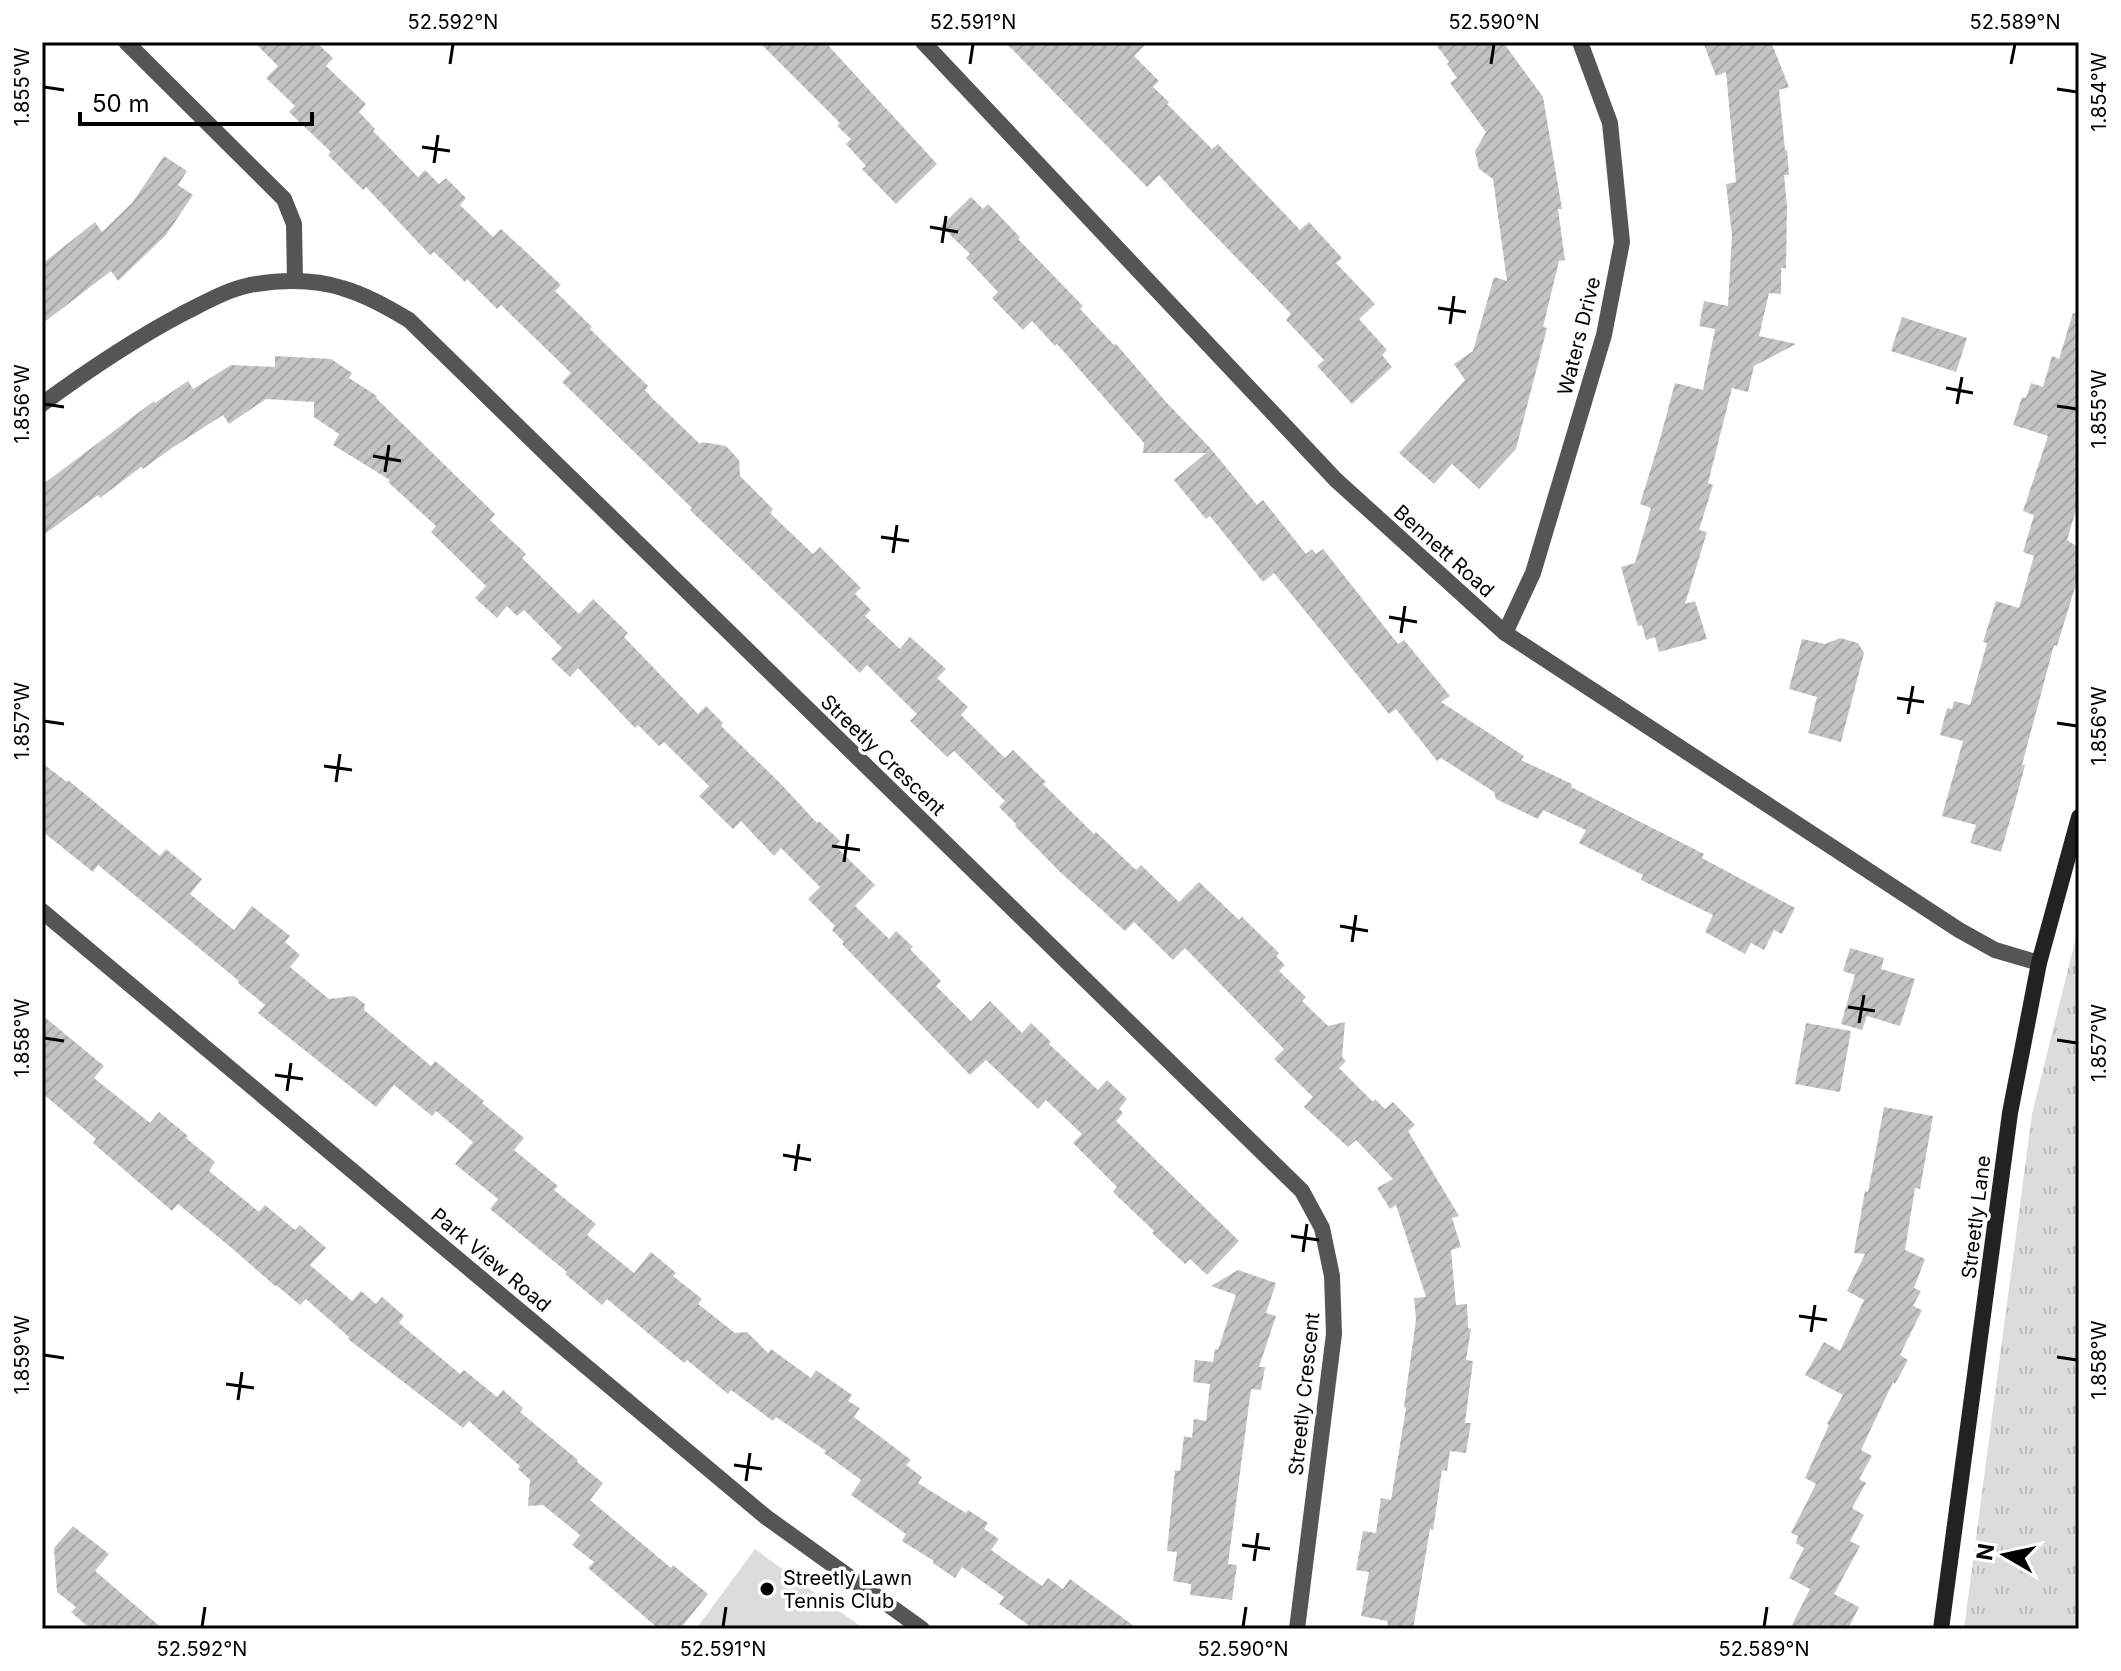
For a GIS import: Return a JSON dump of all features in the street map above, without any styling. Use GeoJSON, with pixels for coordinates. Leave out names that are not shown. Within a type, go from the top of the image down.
{"type":"FeatureCollection","features":[{"type":"Feature","properties":{"kind":"main road","name":"Streetly Lane"},"geometry":{"type":"LineString","coordinates":[[1941,1629],[2010,1113],[2039,963],[2079,817]]}},
{"type":"Feature","properties":{"kind":"street"},"geometry":{"type":"LineString","coordinates":[[126,42],[284,199],[294,224],[295,281]]}},
{"type":"Feature","properties":{"kind":"street","name":"Bennett Road"},"geometry":{"type":"LineString","coordinates":[[923,42],[1336,480],[1505,633],[1959,930],[1995,950],[2039,963]]}},
{"type":"Feature","properties":{"kind":"street","name":"Waters Drive"},"geometry":{"type":"LineString","coordinates":[[1505,633],[1533,573],[1604,335],[1622,242],[1610,123],[1580,42]]}},
{"type":"Feature","properties":{"kind":"street","name":"Streetly Crescent"},"geometry":{"type":"LineString","coordinates":[[42,404],[149,332],[212,298],[249,285],[295,281],[339,287],[376,301],[409,320],[1302,1191],[1322,1228],[1332,1276],[1334,1334],[1297,1629]]}},
{"type":"Feature","properties":{"kind":"street","name":"Park View Road"},"geometry":{"type":"LineString","coordinates":[[42,911],[766,1517],[922,1629]]}},
{"type":"Feature","properties":{"kind":"green space"},"geometry":{"type":"Polygon","coordinates":[[[2079,925],[2079,1629],[1964,1629],[2032,1114],[2079,925]]]}},
{"type":"Feature","properties":{"kind":"green space","name":"Streetly Lawn Tennis Club"},"geometry":{"type":"Polygon","coordinates":[[[755,1549],[864,1629],[696,1629],[755,1549]]]}},
{"type":"Feature","properties":{"kind":"building"},"geometry":{"type":"Polygon","coordinates":[[[254,42],[316,42],[333,58],[326,66],[366,104],[359,112],[375,129],[373,131],[418,177],[425,170],[439,184],[446,178],[466,198],[460,205],[493,237],[501,229],[561,285],[555,291],[648,386],[645,390],[653,399],[700,444],[726,446],[739,460],[740,476],[773,509],[770,513],[813,554],[820,547],[861,588],[855,594],[871,610],[865,616],[900,649],[910,637],[946,669],[937,678],[968,707],[961,715],[1005,758],[1013,750],[1094,834],[1096,832],[1136,870],[1141,865],[1179,902],[1199,882],[1279,953],[1276,956],[1285,965],[1279,971],[1306,997],[1302,1001],[1328,1026],[1345,1022],[1342,1057],[1346,1061],[1339,1068],[1373,1102],[1375,1099],[1385,1109],[1393,1102],[1415,1125],[1408,1131],[1459,1216],[1452,1218],[1461,1247],[1451,1250],[1456,1305],[1467,1304],[1468,1328],[1471,1329],[1466,1360],[1473,1361],[1465,1423],[1471,1423],[1466,1453],[1450,1451],[1447,1471],[1442,1470],[1413,1629],[1389,1629],[1387,1621],[1361,1616],[1369,1572],[1356,1570],[1363,1531],[1376,1533],[1381,1498],[1391,1500],[1406,1408],[1416,1319],[1414,1298],[1426,1297],[1396,1205],[1390,1209],[1377,1188],[1393,1179],[1356,1140],[1348,1147],[1304,1107],[1313,1097],[1274,1059],[1284,1049],[1185,948],[1173,960],[1134,922],[1125,931],[1059,871],[999,807],[1005,801],[954,751],[947,757],[910,721],[917,714],[867,665],[860,673],[562,382],[571,373],[501,305],[497,309],[434,252],[430,255],[366,187],[363,190],[328,155],[331,152],[289,112],[295,106],[266,78],[278,66],[254,42]]]}},
{"type":"Feature","properties":{"kind":"building"},"geometry":{"type":"Polygon","coordinates":[[[759,42],[825,42],[937,164],[896,204],[862,169],[866,166],[846,144],[851,139],[837,126],[840,123],[759,42]]]}},
{"type":"Feature","properties":{"kind":"building"},"geometry":{"type":"Polygon","coordinates":[[[1005,42],[1148,42],[1134,56],[1159,81],[1153,87],[1169,102],[1167,104],[1212,149],[1218,144],[1300,230],[1309,222],[1342,258],[1336,263],[1375,304],[1359,319],[1387,350],[1382,355],[1392,367],[1352,404],[1317,366],[1324,360],[1286,320],[1291,314],[1159,175],[1147,187],[1005,42]]]}},
{"type":"Feature","properties":{"kind":"building"},"geometry":{"type":"Polygon","coordinates":[[[1434,42],[1503,42],[1543,97],[1562,209],[1558,209],[1565,260],[1559,261],[1543,327],[1547,328],[1516,449],[1479,489],[1452,464],[1434,484],[1399,453],[1465,380],[1454,364],[1473,351],[1494,277],[1507,281],[1493,179],[1479,169],[1475,151],[1486,132],[1450,83],[1457,78],[1434,42]]]}},
{"type":"Feature","properties":{"kind":"building"},"geometry":{"type":"Polygon","coordinates":[[[1703,42],[1771,42],[1789,87],[1779,90],[1789,175],[1784,175],[1786,268],[1781,268],[1781,294],[1769,293],[1759,336],[1796,344],[1754,366],[1748,392],[1732,388],[1708,483],[1713,485],[1699,530],[1707,532],[1685,604],[1695,601],[1707,639],[1659,652],[1655,637],[1646,640],[1642,625],[1638,626],[1621,567],[1635,563],[1651,508],[1640,504],[1675,383],[1703,390],[1715,329],[1699,326],[1704,301],[1728,306],[1732,235],[1726,184],[1736,182],[1726,72],[1716,76],[1703,42]]]}},
{"type":"Feature","properties":{"kind":"building"},"geometry":{"type":"Polygon","coordinates":[[[164,156],[187,171],[178,185],[193,195],[166,235],[118,281],[111,271],[42,324],[42,264],[95,222],[102,232],[132,203],[164,156]]]}},
{"type":"Feature","properties":{"kind":"building"},"geometry":{"type":"Polygon","coordinates":[[[971,197],[983,209],[988,204],[1020,237],[1018,239],[1083,306],[1080,309],[1211,449],[1257,505],[1263,500],[1306,554],[1312,549],[1316,554],[1323,549],[1398,644],[1404,640],[1450,696],[1441,702],[1524,756],[1521,760],[1704,854],[1702,858],[1795,908],[1782,934],[1774,930],[1764,950],[1751,943],[1745,954],[1705,932],[1713,915],[1641,880],[1643,875],[1579,843],[1586,830],[1543,810],[1538,819],[1496,799],[1494,792],[1441,758],[1437,761],[1396,709],[1389,714],[1274,573],[1263,582],[1210,516],[1206,519],[1174,480],[1206,453],[1143,453],[1144,443],[1057,344],[1055,346],[1032,321],[1023,330],[992,298],[998,292],[966,258],[970,254],[941,226],[971,197]]]}},
{"type":"Feature","properties":{"kind":"building"},"geometry":{"type":"Polygon","coordinates":[[[2073,313],[2079,314],[2079,500],[2067,540],[2079,548],[2079,574],[2057,646],[2054,645],[2001,852],[1970,843],[1976,825],[1942,816],[1963,741],[1940,735],[1947,708],[1952,709],[1954,701],[1970,705],[1987,643],[1983,642],[1996,601],[2019,608],[2034,556],[2023,552],[2034,515],[2023,511],[2048,436],[2013,425],[2022,397],[2026,398],[2031,383],[2043,387],[2052,356],[2059,359],[2073,313]]]}},
{"type":"Feature","properties":{"kind":"building"},"geometry":{"type":"Polygon","coordinates":[[[1902,317],[1967,338],[1956,372],[1891,351],[1902,317]]]}},
{"type":"Feature","properties":{"kind":"building"},"geometry":{"type":"Polygon","coordinates":[[[275,356],[331,359],[352,373],[349,378],[377,396],[495,514],[490,520],[526,554],[522,558],[579,614],[593,599],[628,633],[624,637],[698,714],[706,706],[723,723],[721,726],[817,823],[819,821],[840,841],[835,846],[875,885],[855,906],[889,939],[896,931],[913,947],[910,949],[941,981],[936,986],[971,1021],[990,1001],[1022,1033],[1031,1023],[1098,1090],[1107,1080],[1127,1099],[1119,1109],[1123,1113],[1116,1121],[1239,1241],[1207,1275],[1190,1259],[1185,1264],[1113,1192],[1117,1187],[1073,1143],[1082,1134],[1046,1100],[1038,1109],[986,1060],[970,1075],[842,944],[844,942],[832,930],[835,926],[808,899],[820,887],[781,848],[774,856],[741,821],[733,829],[699,796],[709,786],[664,742],[659,746],[638,725],[635,728],[578,668],[570,677],[551,659],[562,648],[524,610],[517,616],[507,606],[497,618],[475,598],[486,586],[431,532],[436,526],[388,482],[390,480],[333,445],[339,434],[314,417],[314,402],[266,399],[229,424],[223,415],[143,469],[141,467],[100,498],[98,495],[42,536],[42,485],[154,401],[188,381],[193,389],[231,365],[275,367],[275,356]]]}},
{"type":"Feature","properties":{"kind":"building"},"geometry":{"type":"Polygon","coordinates":[[[1840,638],[1858,643],[1864,653],[1841,742],[1808,733],[1817,697],[1789,689],[1802,639],[1825,644],[1840,638]]]}},
{"type":"Feature","properties":{"kind":"building"},"geometry":{"type":"Polygon","coordinates":[[[42,763],[68,780],[160,856],[166,849],[202,879],[190,894],[234,930],[252,906],[290,936],[285,942],[300,955],[290,967],[329,999],[354,996],[365,1004],[364,1010],[431,1066],[435,1061],[484,1101],[482,1103],[524,1138],[514,1150],[558,1186],[554,1190],[596,1224],[587,1235],[634,1273],[651,1252],[676,1273],[673,1276],[702,1299],[698,1304],[735,1333],[747,1332],[768,1353],[771,1349],[811,1378],[816,1370],[852,1395],[848,1401],[860,1408],[854,1417],[911,1460],[906,1465],[922,1477],[918,1483],[988,1523],[984,1529],[999,1539],[991,1550],[1042,1586],[1048,1578],[1063,1589],[1070,1579],[1138,1629],[1034,1629],[999,1604],[1004,1597],[962,1567],[955,1578],[902,1541],[906,1534],[851,1495],[861,1480],[824,1453],[826,1451],[776,1417],[773,1421],[731,1390],[728,1394],[687,1360],[684,1363],[607,1299],[602,1305],[490,1209],[498,1199],[455,1164],[473,1142],[436,1111],[432,1116],[394,1085],[376,1107],[258,1013],[265,1005],[239,981],[98,865],[93,872],[42,831],[42,763]]]}},
{"type":"Feature","properties":{"kind":"building"},"geometry":{"type":"Polygon","coordinates":[[[1850,948],[1884,958],[1881,969],[1915,979],[1900,1026],[1867,1016],[1862,1030],[1841,1024],[1855,975],[1843,971],[1850,948]]]}},
{"type":"Feature","properties":{"kind":"building"},"geometry":{"type":"Polygon","coordinates":[[[42,1015],[104,1066],[94,1078],[150,1123],[159,1112],[215,1162],[209,1171],[259,1212],[265,1205],[295,1230],[300,1225],[326,1248],[310,1265],[352,1301],[361,1291],[376,1304],[382,1297],[404,1316],[399,1323],[460,1374],[464,1370],[497,1397],[503,1390],[523,1408],[520,1412],[603,1483],[590,1500],[671,1568],[673,1565],[708,1594],[680,1629],[659,1629],[588,1568],[594,1562],[572,1545],[580,1535],[543,1505],[528,1506],[530,1480],[518,1469],[520,1466],[469,1421],[463,1428],[348,1339],[306,1299],[300,1305],[178,1204],[172,1211],[93,1143],[96,1139],[42,1093],[42,1015]]]}},
{"type":"Feature","properties":{"kind":"building"},"geometry":{"type":"Polygon","coordinates":[[[1806,1023],[1851,1031],[1840,1092],[1795,1084],[1806,1023]]]}},
{"type":"Feature","properties":{"kind":"building"},"geometry":{"type":"Polygon","coordinates":[[[1884,1107],[1933,1116],[1920,1189],[1915,1188],[1905,1250],[1925,1259],[1914,1288],[1921,1291],[1913,1306],[1922,1310],[1900,1355],[1908,1360],[1895,1384],[1893,1382],[1861,1450],[1872,1456],[1859,1479],[1866,1483],[1852,1508],[1864,1515],[1850,1541],[1860,1546],[1834,1594],[1859,1607],[1848,1629],[1790,1629],[1810,1589],[1789,1578],[1804,1548],[1796,1543],[1798,1536],[1791,1533],[1816,1484],[1805,1478],[1827,1424],[1843,1395],[1805,1375],[1824,1342],[1840,1351],[1864,1300],[1847,1291],[1865,1254],[1854,1253],[1884,1107]]]}},
{"type":"Feature","properties":{"kind":"building"},"geometry":{"type":"Polygon","coordinates":[[[1238,1270],[1276,1283],[1266,1313],[1276,1316],[1259,1367],[1265,1367],[1261,1390],[1251,1389],[1228,1564],[1237,1565],[1232,1600],[1190,1595],[1191,1584],[1173,1581],[1177,1552],[1167,1551],[1175,1470],[1180,1471],[1184,1436],[1192,1438],[1194,1419],[1206,1421],[1210,1384],[1193,1382],[1195,1360],[1213,1362],[1236,1295],[1211,1286],[1238,1270]]]}},
{"type":"Feature","properties":{"kind":"building"},"geometry":{"type":"Polygon","coordinates":[[[73,1526],[109,1554],[95,1571],[163,1629],[91,1629],[71,1612],[76,1607],[57,1592],[54,1548],[73,1526]]]}},
{"type":"Feature","properties":{"kind":"place","name":"Streetly Lawn Tennis Club"},"geometry":{"type":"Point","coordinates":[767,1589]}}]}
